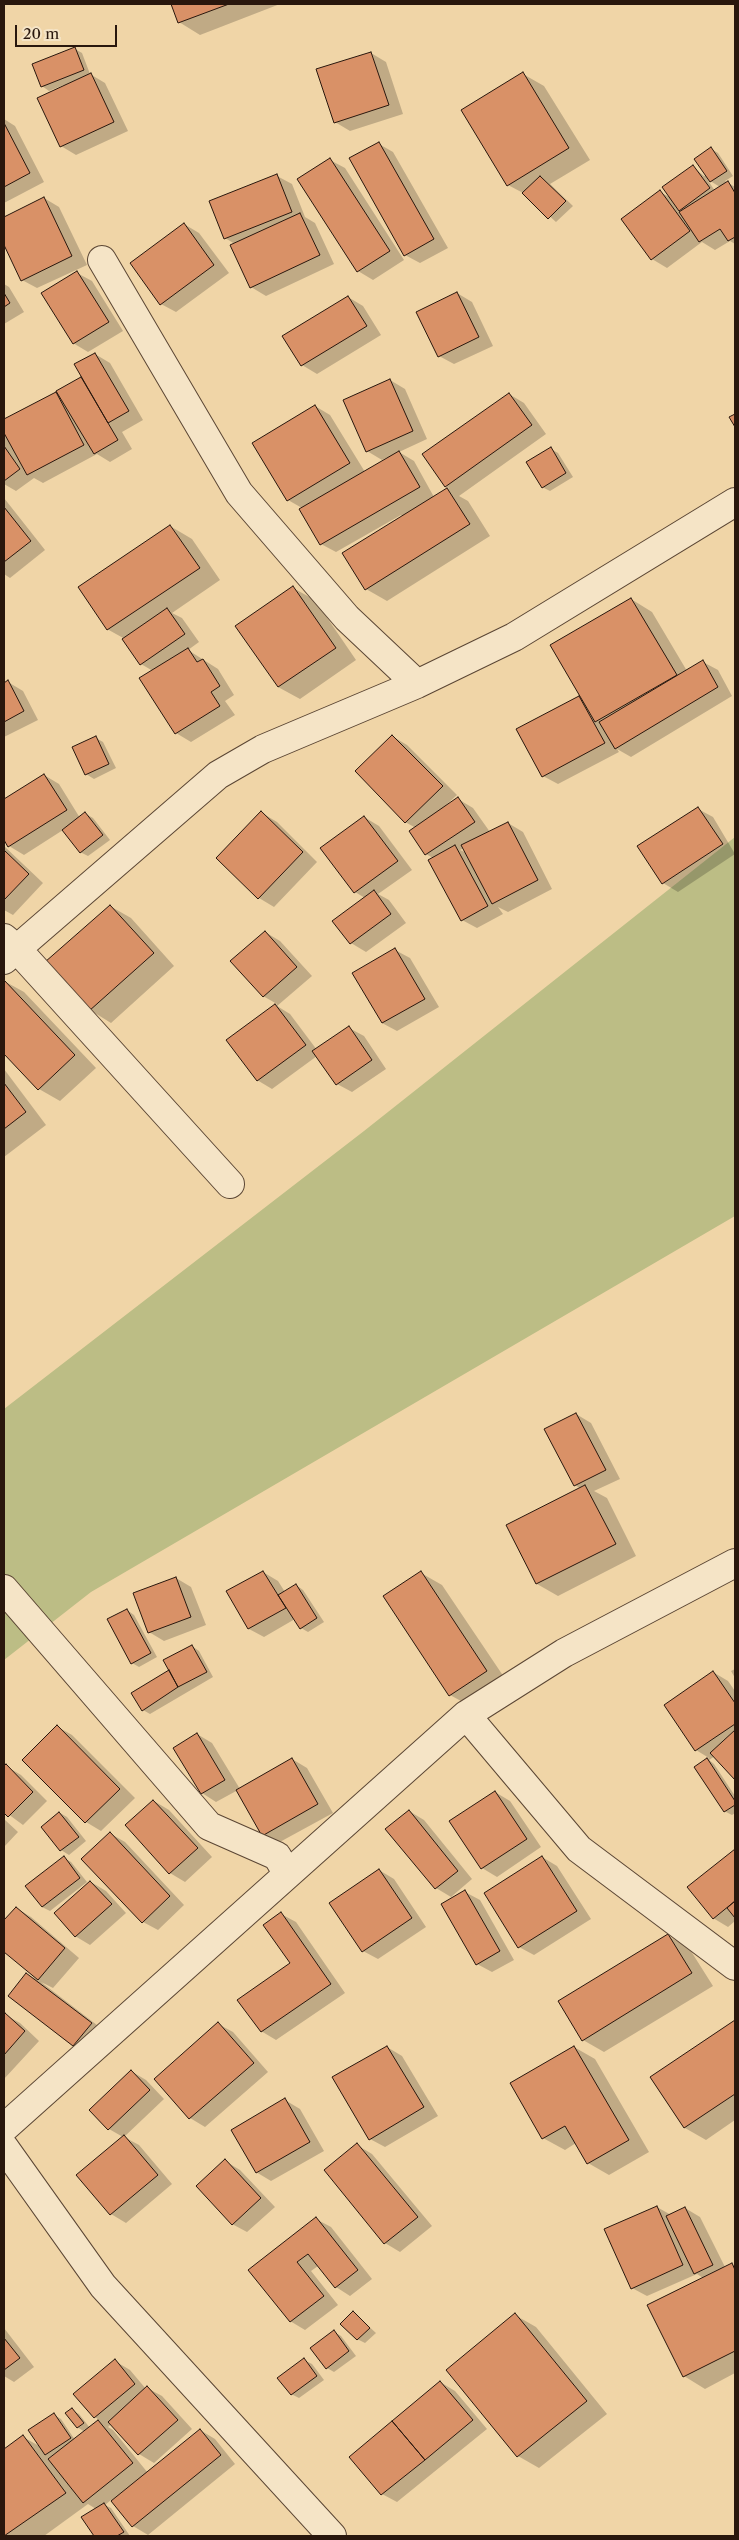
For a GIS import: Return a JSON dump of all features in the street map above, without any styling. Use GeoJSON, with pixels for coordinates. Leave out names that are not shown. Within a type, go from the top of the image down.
{"type":"FeatureCollection","features":[{"type":"Feature","properties":{"kind":"street"},"geometry":{"type":"LineString","coordinates":[[102,260],[239,493],[347,618],[417,684]]}},
{"type":"Feature","properties":{"kind":"street"},"geometry":{"type":"LineString","coordinates":[[230,1184],[8,948],[218,775],[263,749],[417,684],[514,637],[735,502]]}},
{"type":"Feature","properties":{"kind":"street"},"geometry":{"type":"LineString","coordinates":[[4,2128],[287,1873],[466,1715],[564,1653],[735,1562]]}},
{"type":"Feature","properties":{"kind":"street"},"geometry":{"type":"LineString","coordinates":[[4,1589],[209,1826],[277,1856],[287,1873]]}},
{"type":"Feature","properties":{"kind":"street"},"geometry":{"type":"LineString","coordinates":[[466,1715],[579,1849],[735,1966]]}},
{"type":"Feature","properties":{"kind":"street"},"geometry":{"type":"LineString","coordinates":[[4,2147],[103,2286],[332,2536]]}},
{"type":"Feature","properties":{"kind":"green space"},"geometry":{"type":"Polygon","coordinates":[[[735,837],[735,1216],[91,1592],[4,1660],[4,1409],[364,1131],[735,837]]]}},
{"type":"Feature","properties":{"kind":"building"},"geometry":{"type":"Polygon","coordinates":[[[171,4],[229,4],[178,23],[171,4]]]}},
{"type":"Feature","properties":{"kind":"building"},"geometry":{"type":"Polygon","coordinates":[[[75,47],[84,70],[41,87],[32,64],[75,47]]]}},
{"type":"Feature","properties":{"kind":"building"},"geometry":{"type":"Polygon","coordinates":[[[371,52],[389,105],[334,123],[316,69],[371,52]]]}},
{"type":"Feature","properties":{"kind":"building"},"geometry":{"type":"Polygon","coordinates":[[[523,72],[569,148],[507,186],[461,110],[523,72]]]}},
{"type":"Feature","properties":{"kind":"building"},"geometry":{"type":"Polygon","coordinates":[[[91,73],[114,122],[60,147],[37,98],[91,73]]]}},
{"type":"Feature","properties":{"kind":"building"},"geometry":{"type":"Polygon","coordinates":[[[4,123],[30,173],[4,187],[4,123]]]}},
{"type":"Feature","properties":{"kind":"building"},"geometry":{"type":"Polygon","coordinates":[[[379,142],[434,239],[404,256],[349,158],[379,142]]]}},
{"type":"Feature","properties":{"kind":"building"},"geometry":{"type":"Polygon","coordinates":[[[711,147],[727,171],[710,182],[694,159],[711,147]]]}},
{"type":"Feature","properties":{"kind":"building"},"geometry":{"type":"Polygon","coordinates":[[[330,158],[390,251],[357,272],[297,179],[330,158]]]}},
{"type":"Feature","properties":{"kind":"building"},"geometry":{"type":"Polygon","coordinates":[[[693,165],[710,188],[679,211],[662,187],[693,165]]]}},
{"type":"Feature","properties":{"kind":"building"},"geometry":{"type":"Polygon","coordinates":[[[277,174],[292,212],[224,239],[209,201],[277,174]]]}},
{"type":"Feature","properties":{"kind":"building"},"geometry":{"type":"Polygon","coordinates":[[[540,176],[566,201],[548,219],[522,193],[540,176]]]}},
{"type":"Feature","properties":{"kind":"building"},"geometry":{"type":"Polygon","coordinates":[[[728,181],[735,193],[735,237],[728,241],[720,229],[699,242],[679,212],[728,181]]]}},
{"type":"Feature","properties":{"kind":"building"},"geometry":{"type":"Polygon","coordinates":[[[660,190],[690,231],[651,260],[621,219],[660,190]]]}},
{"type":"Feature","properties":{"kind":"building"},"geometry":{"type":"Polygon","coordinates":[[[44,197],[72,256],[21,281],[4,245],[4,217],[44,197]]]}},
{"type":"Feature","properties":{"kind":"building"},"geometry":{"type":"Polygon","coordinates":[[[300,213],[320,255],[250,288],[230,245],[300,213]]]}},
{"type":"Feature","properties":{"kind":"building"},"geometry":{"type":"Polygon","coordinates":[[[184,223],[214,265],[160,305],[130,263],[184,223]]]}},
{"type":"Feature","properties":{"kind":"building"},"geometry":{"type":"Polygon","coordinates":[[[77,271],[109,322],[73,344],[41,293],[77,271]]]}},
{"type":"Feature","properties":{"kind":"building"},"geometry":{"type":"Polygon","coordinates":[[[457,292],[479,337],[438,357],[416,312],[457,292]]]}},
{"type":"Feature","properties":{"kind":"building"},"geometry":{"type":"Polygon","coordinates":[[[4,293],[10,303],[4,307],[4,293]]]}},
{"type":"Feature","properties":{"kind":"building"},"geometry":{"type":"Polygon","coordinates":[[[348,296],[367,326],[301,366],[282,336],[348,296]]]}},
{"type":"Feature","properties":{"kind":"building"},"geometry":{"type":"Polygon","coordinates":[[[95,353],[129,411],[108,423],[74,364],[95,353]]]}},
{"type":"Feature","properties":{"kind":"building"},"geometry":{"type":"Polygon","coordinates":[[[81,377],[118,440],[94,454],[56,391],[81,377]]]}},
{"type":"Feature","properties":{"kind":"building"},"geometry":{"type":"Polygon","coordinates":[[[390,379],[413,431],[366,452],[343,400],[390,379]]]}},
{"type":"Feature","properties":{"kind":"building"},"geometry":{"type":"Polygon","coordinates":[[[56,392],[84,445],[27,475],[4,433],[4,419],[56,392]]]}},
{"type":"Feature","properties":{"kind":"building"},"geometry":{"type":"Polygon","coordinates":[[[509,393],[532,425],[445,487],[422,454],[509,393]]]}},
{"type":"Feature","properties":{"kind":"building"},"geometry":{"type":"Polygon","coordinates":[[[315,405],[350,463],[287,501],[252,443],[315,405]]]}},
{"type":"Feature","properties":{"kind":"building"},"geometry":{"type":"Polygon","coordinates":[[[735,414],[735,427],[729,417],[735,414]]]}},
{"type":"Feature","properties":{"kind":"building"},"geometry":{"type":"Polygon","coordinates":[[[4,446],[20,469],[4,481],[4,446]]]}},
{"type":"Feature","properties":{"kind":"building"},"geometry":{"type":"Polygon","coordinates":[[[551,447],[566,473],[542,488],[526,462],[551,447]]]}},
{"type":"Feature","properties":{"kind":"building"},"geometry":{"type":"Polygon","coordinates":[[[399,451],[420,487],[320,545],[299,509],[399,451]]]}},
{"type":"Feature","properties":{"kind":"building"},"geometry":{"type":"Polygon","coordinates":[[[447,488],[470,524],[365,590],[342,553],[447,488]]]}},
{"type":"Feature","properties":{"kind":"building"},"geometry":{"type":"Polygon","coordinates":[[[4,507],[31,541],[4,562],[4,507]]]}},
{"type":"Feature","properties":{"kind":"building"},"geometry":{"type":"Polygon","coordinates":[[[170,525],[200,568],[107,630],[78,587],[170,525]]]}},
{"type":"Feature","properties":{"kind":"building"},"geometry":{"type":"Polygon","coordinates":[[[293,586],[336,648],[278,687],[235,626],[293,586]]]}},
{"type":"Feature","properties":{"kind":"building"},"geometry":{"type":"Polygon","coordinates":[[[631,598],[677,675],[595,722],[550,645],[631,598]]]}},
{"type":"Feature","properties":{"kind":"building"},"geometry":{"type":"Polygon","coordinates":[[[167,608],[185,634],[140,665],[122,639],[167,608]]]}},
{"type":"Feature","properties":{"kind":"building"},"geometry":{"type":"Polygon","coordinates":[[[188,648],[197,662],[203,659],[220,686],[211,692],[220,706],[175,734],[139,678],[188,648]]]}},
{"type":"Feature","properties":{"kind":"building"},"geometry":{"type":"Polygon","coordinates":[[[703,660],[718,687],[615,749],[599,722],[703,660]]]}},
{"type":"Feature","properties":{"kind":"building"},"geometry":{"type":"Polygon","coordinates":[[[8,680],[24,711],[4,722],[4,683],[8,680]]]}},
{"type":"Feature","properties":{"kind":"building"},"geometry":{"type":"Polygon","coordinates":[[[579,696],[605,743],[542,777],[516,729],[579,696]]]}},
{"type":"Feature","properties":{"kind":"building"},"geometry":{"type":"Polygon","coordinates":[[[392,735],[443,786],[405,823],[355,771],[392,735]]]}},
{"type":"Feature","properties":{"kind":"building"},"geometry":{"type":"Polygon","coordinates":[[[96,736],[109,764],[85,775],[72,747],[96,736]]]}},
{"type":"Feature","properties":{"kind":"building"},"geometry":{"type":"Polygon","coordinates":[[[44,774],[67,810],[8,847],[4,840],[4,799],[44,774]]]}},
{"type":"Feature","properties":{"kind":"building"},"geometry":{"type":"Polygon","coordinates":[[[458,797],[475,822],[425,855],[409,831],[458,797]]]}},
{"type":"Feature","properties":{"kind":"building"},"geometry":{"type":"Polygon","coordinates":[[[698,807],[723,844],[662,884],[637,846],[698,807]]]}},
{"type":"Feature","properties":{"kind":"building"},"geometry":{"type":"Polygon","coordinates":[[[261,811],[303,852],[258,899],[216,858],[261,811]]]}},
{"type":"Feature","properties":{"kind":"building"},"geometry":{"type":"Polygon","coordinates":[[[85,812],[103,835],[80,853],[62,830],[85,812]]]}},
{"type":"Feature","properties":{"kind":"building"},"geometry":{"type":"Polygon","coordinates":[[[364,816],[398,861],[354,893],[320,848],[364,816]]]}},
{"type":"Feature","properties":{"kind":"building"},"geometry":{"type":"Polygon","coordinates":[[[508,822],[538,880],[492,904],[461,845],[508,822]]]}},
{"type":"Feature","properties":{"kind":"building"},"geometry":{"type":"Polygon","coordinates":[[[455,845],[488,906],[461,921],[428,860],[455,845]]]}},
{"type":"Feature","properties":{"kind":"building"},"geometry":{"type":"Polygon","coordinates":[[[4,850],[29,874],[4,900],[4,850]]]}},
{"type":"Feature","properties":{"kind":"building"},"geometry":{"type":"Polygon","coordinates":[[[374,890],[391,914],[350,944],[332,921],[374,890]]]}},
{"type":"Feature","properties":{"kind":"building"},"geometry":{"type":"Polygon","coordinates":[[[110,905],[154,953],[89,1011],[45,962],[110,905]]]}},
{"type":"Feature","properties":{"kind":"building"},"geometry":{"type":"Polygon","coordinates":[[[265,931],[297,967],[263,997],[230,961],[265,931]]]}},
{"type":"Feature","properties":{"kind":"building"},"geometry":{"type":"Polygon","coordinates":[[[395,948],[425,999],[382,1023],[352,973],[395,948]]]}},
{"type":"Feature","properties":{"kind":"building"},"geometry":{"type":"Polygon","coordinates":[[[4,980],[75,1055],[38,1090],[4,1054],[4,980]]]}},
{"type":"Feature","properties":{"kind":"building"},"geometry":{"type":"Polygon","coordinates":[[[275,1004],[306,1045],[257,1081],[226,1040],[275,1004]]]}},
{"type":"Feature","properties":{"kind":"building"},"geometry":{"type":"Polygon","coordinates":[[[349,1026],[372,1060],[336,1085],[312,1051],[349,1026]]]}},
{"type":"Feature","properties":{"kind":"building"},"geometry":{"type":"Polygon","coordinates":[[[4,1083],[26,1112],[4,1129],[4,1083]]]}},
{"type":"Feature","properties":{"kind":"building"},"geometry":{"type":"Polygon","coordinates":[[[576,1413],[606,1470],[574,1486],[544,1429],[576,1413]]]}},
{"type":"Feature","properties":{"kind":"building"},"geometry":{"type":"Polygon","coordinates":[[[585,1485],[616,1544],[536,1584],[506,1525],[585,1485]]]}},
{"type":"Feature","properties":{"kind":"building"},"geometry":{"type":"Polygon","coordinates":[[[263,1571],[286,1608],[248,1629],[226,1591],[263,1571]]]}},
{"type":"Feature","properties":{"kind":"building"},"geometry":{"type":"Polygon","coordinates":[[[421,1571],[487,1671],[449,1696],[383,1596],[421,1571]]]}},
{"type":"Feature","properties":{"kind":"building"},"geometry":{"type":"Polygon","coordinates":[[[176,1577],[191,1617],[148,1633],[133,1593],[176,1577]]]}},
{"type":"Feature","properties":{"kind":"building"},"geometry":{"type":"Polygon","coordinates":[[[296,1584],[317,1618],[300,1629],[278,1595],[296,1584]]]}},
{"type":"Feature","properties":{"kind":"building"},"geometry":{"type":"Polygon","coordinates":[[[127,1609],[151,1653],[131,1664],[107,1619],[127,1609]]]}},
{"type":"Feature","properties":{"kind":"building"},"geometry":{"type":"Polygon","coordinates":[[[192,1645],[207,1672],[178,1687],[163,1660],[192,1645]]]}},
{"type":"Feature","properties":{"kind":"building"},"geometry":{"type":"Polygon","coordinates":[[[169,1670],[178,1687],[142,1711],[131,1693],[169,1670]]]}},
{"type":"Feature","properties":{"kind":"building"},"geometry":{"type":"Polygon","coordinates":[[[713,1671],[735,1703],[735,1724],[695,1751],[664,1705],[713,1671]]]}},
{"type":"Feature","properties":{"kind":"building"},"geometry":{"type":"Polygon","coordinates":[[[57,1725],[120,1789],[85,1823],[22,1760],[57,1725]]]}},
{"type":"Feature","properties":{"kind":"building"},"geometry":{"type":"Polygon","coordinates":[[[735,1730],[735,1780],[710,1753],[735,1730]]]}},
{"type":"Feature","properties":{"kind":"building"},"geometry":{"type":"Polygon","coordinates":[[[197,1733],[225,1780],[201,1794],[173,1748],[197,1733]]]}},
{"type":"Feature","properties":{"kind":"building"},"geometry":{"type":"Polygon","coordinates":[[[292,1758],[318,1804],[262,1836],[236,1790],[292,1758]]]}},
{"type":"Feature","properties":{"kind":"building"},"geometry":{"type":"Polygon","coordinates":[[[707,1758],[735,1801],[735,1805],[724,1812],[694,1767],[707,1758]]]}},
{"type":"Feature","properties":{"kind":"building"},"geometry":{"type":"Polygon","coordinates":[[[6,1764],[33,1792],[8,1817],[4,1813],[4,1766],[6,1764]]]}},
{"type":"Feature","properties":{"kind":"building"},"geometry":{"type":"Polygon","coordinates":[[[495,1791],[527,1839],[481,1869],[449,1821],[495,1791]]]}},
{"type":"Feature","properties":{"kind":"building"},"geometry":{"type":"Polygon","coordinates":[[[153,1800],[198,1848],[169,1874],[125,1825],[153,1800]]]}},
{"type":"Feature","properties":{"kind":"building"},"geometry":{"type":"Polygon","coordinates":[[[409,1810],[458,1871],[435,1889],[385,1829],[409,1810]]]}},
{"type":"Feature","properties":{"kind":"building"},"geometry":{"type":"Polygon","coordinates":[[[59,1812],[79,1837],[60,1851],[41,1827],[59,1812]]]}},
{"type":"Feature","properties":{"kind":"building"},"geometry":{"type":"Polygon","coordinates":[[[110,1832],[170,1896],[142,1923],[81,1859],[110,1832]]]}},
{"type":"Feature","properties":{"kind":"building"},"geometry":{"type":"Polygon","coordinates":[[[735,1849],[735,1901],[713,1919],[687,1887],[735,1849]]]}},
{"type":"Feature","properties":{"kind":"building"},"geometry":{"type":"Polygon","coordinates":[[[64,1856],[80,1878],[42,1907],[25,1886],[64,1856]]]}},
{"type":"Feature","properties":{"kind":"building"},"geometry":{"type":"Polygon","coordinates":[[[542,1856],[577,1911],[518,1948],[484,1893],[542,1856]]]}},
{"type":"Feature","properties":{"kind":"building"},"geometry":{"type":"Polygon","coordinates":[[[379,1869],[412,1918],[362,1952],[329,1903],[379,1869]]]}},
{"type":"Feature","properties":{"kind":"building"},"geometry":{"type":"Polygon","coordinates":[[[90,1881],[112,1904],[75,1937],[54,1913],[90,1881]]]}},
{"type":"Feature","properties":{"kind":"building"},"geometry":{"type":"Polygon","coordinates":[[[465,1890],[500,1951],[476,1965],[441,1904],[465,1890]]]}},
{"type":"Feature","properties":{"kind":"building"},"geometry":{"type":"Polygon","coordinates":[[[735,1901],[735,1918],[727,1908],[735,1901]]]}},
{"type":"Feature","properties":{"kind":"building"},"geometry":{"type":"Polygon","coordinates":[[[16,1907],[65,1948],[38,1980],[4,1952],[4,1920],[16,1907]]]}},
{"type":"Feature","properties":{"kind":"building"},"geometry":{"type":"Polygon","coordinates":[[[281,1912],[331,1984],[261,2032],[237,2000],[290,1963],[263,1925],[281,1912]]]}},
{"type":"Feature","properties":{"kind":"building"},"geometry":{"type":"Polygon","coordinates":[[[668,1934],[692,1973],[582,2041],[558,2001],[668,1934]]]}},
{"type":"Feature","properties":{"kind":"building"},"geometry":{"type":"Polygon","coordinates":[[[26,1973],[92,2023],[73,2046],[8,1996],[26,1973]]]}},
{"type":"Feature","properties":{"kind":"building"},"geometry":{"type":"Polygon","coordinates":[[[4,2014],[25,2031],[4,2055],[4,2014]]]}},
{"type":"Feature","properties":{"kind":"building"},"geometry":{"type":"Polygon","coordinates":[[[735,2020],[735,2094],[684,2128],[650,2077],[735,2020]]]}},
{"type":"Feature","properties":{"kind":"building"},"geometry":{"type":"Polygon","coordinates":[[[218,2022],[254,2063],[189,2119],[154,2079],[218,2022]]]}},
{"type":"Feature","properties":{"kind":"building"},"geometry":{"type":"Polygon","coordinates":[[[387,2046],[424,2107],[369,2140],[332,2077],[387,2046]]]}},
{"type":"Feature","properties":{"kind":"building"},"geometry":{"type":"Polygon","coordinates":[[[574,2046],[629,2140],[587,2164],[565,2126],[542,2139],[510,2083],[574,2046]]]}},
{"type":"Feature","properties":{"kind":"building"},"geometry":{"type":"Polygon","coordinates":[[[131,2070],[150,2090],[108,2130],[89,2110],[131,2070]]]}},
{"type":"Feature","properties":{"kind":"building"},"geometry":{"type":"Polygon","coordinates":[[[285,2098],[310,2142],[256,2173],[231,2130],[285,2098]]]}},
{"type":"Feature","properties":{"kind":"building"},"geometry":{"type":"Polygon","coordinates":[[[124,2135],[158,2175],[110,2215],[76,2175],[124,2135]]]}},
{"type":"Feature","properties":{"kind":"building"},"geometry":{"type":"Polygon","coordinates":[[[357,2143],[418,2217],[384,2244],[324,2170],[357,2143]]]}},
{"type":"Feature","properties":{"kind":"building"},"geometry":{"type":"Polygon","coordinates":[[[225,2159],[261,2198],[232,2225],[196,2186],[225,2159]]]}},
{"type":"Feature","properties":{"kind":"building"},"geometry":{"type":"Polygon","coordinates":[[[657,2206],[683,2265],[631,2289],[604,2229],[657,2206]]]}},
{"type":"Feature","properties":{"kind":"building"},"geometry":{"type":"Polygon","coordinates":[[[685,2207],[713,2265],[694,2274],[666,2216],[685,2207]]]}},
{"type":"Feature","properties":{"kind":"building"},"geometry":{"type":"Polygon","coordinates":[[[316,2217],[358,2270],[335,2288],[308,2254],[297,2262],[324,2296],[290,2322],[248,2270],[316,2217]]]}},
{"type":"Feature","properties":{"kind":"building"},"geometry":{"type":"Polygon","coordinates":[[[732,2263],[735,2270],[735,2351],[683,2377],[647,2305],[732,2263]]]}},
{"type":"Feature","properties":{"kind":"building"},"geometry":{"type":"Polygon","coordinates":[[[353,2311],[370,2328],[357,2340],[340,2324],[353,2311]]]}},
{"type":"Feature","properties":{"kind":"building"},"geometry":{"type":"Polygon","coordinates":[[[515,2313],[587,2401],[517,2457],[446,2370],[515,2313]]]}},
{"type":"Feature","properties":{"kind":"building"},"geometry":{"type":"Polygon","coordinates":[[[334,2330],[349,2351],[326,2369],[310,2348],[334,2330]]]}},
{"type":"Feature","properties":{"kind":"building"},"geometry":{"type":"Polygon","coordinates":[[[4,2338],[20,2358],[4,2370],[4,2338]]]}},
{"type":"Feature","properties":{"kind":"building"},"geometry":{"type":"Polygon","coordinates":[[[304,2358],[317,2376],[291,2395],[277,2378],[304,2358]]]}},
{"type":"Feature","properties":{"kind":"building"},"geometry":{"type":"Polygon","coordinates":[[[115,2359],[135,2384],[94,2418],[73,2394],[115,2359]]]}},
{"type":"Feature","properties":{"kind":"building"},"geometry":{"type":"Polygon","coordinates":[[[440,2381],[473,2420],[425,2460],[392,2421],[440,2381]]]}},
{"type":"Feature","properties":{"kind":"building"},"geometry":{"type":"Polygon","coordinates":[[[147,2386],[178,2420],[138,2455],[108,2422],[147,2386]]]}},
{"type":"Feature","properties":{"kind":"building"},"geometry":{"type":"Polygon","coordinates":[[[72,2408],[84,2423],[77,2428],[65,2413],[72,2408]]]}},
{"type":"Feature","properties":{"kind":"building"},"geometry":{"type":"Polygon","coordinates":[[[54,2413],[71,2438],[45,2455],[28,2430],[54,2413]]]}},
{"type":"Feature","properties":{"kind":"building"},"geometry":{"type":"Polygon","coordinates":[[[98,2420],[133,2463],[83,2503],[48,2459],[98,2420]]]}},
{"type":"Feature","properties":{"kind":"building"},"geometry":{"type":"Polygon","coordinates":[[[392,2421],[425,2460],[381,2495],[349,2457],[392,2421]]]}},
{"type":"Feature","properties":{"kind":"building"},"geometry":{"type":"Polygon","coordinates":[[[200,2429],[221,2455],[132,2527],[111,2501],[200,2429]]]}},
{"type":"Feature","properties":{"kind":"building"},"geometry":{"type":"Polygon","coordinates":[[[23,2435],[66,2493],[4,2536],[4,2449],[23,2435]]]}},
{"type":"Feature","properties":{"kind":"building"},"geometry":{"type":"Polygon","coordinates":[[[104,2503],[124,2532],[117,2536],[94,2536],[81,2517],[104,2503]]]}}]}
